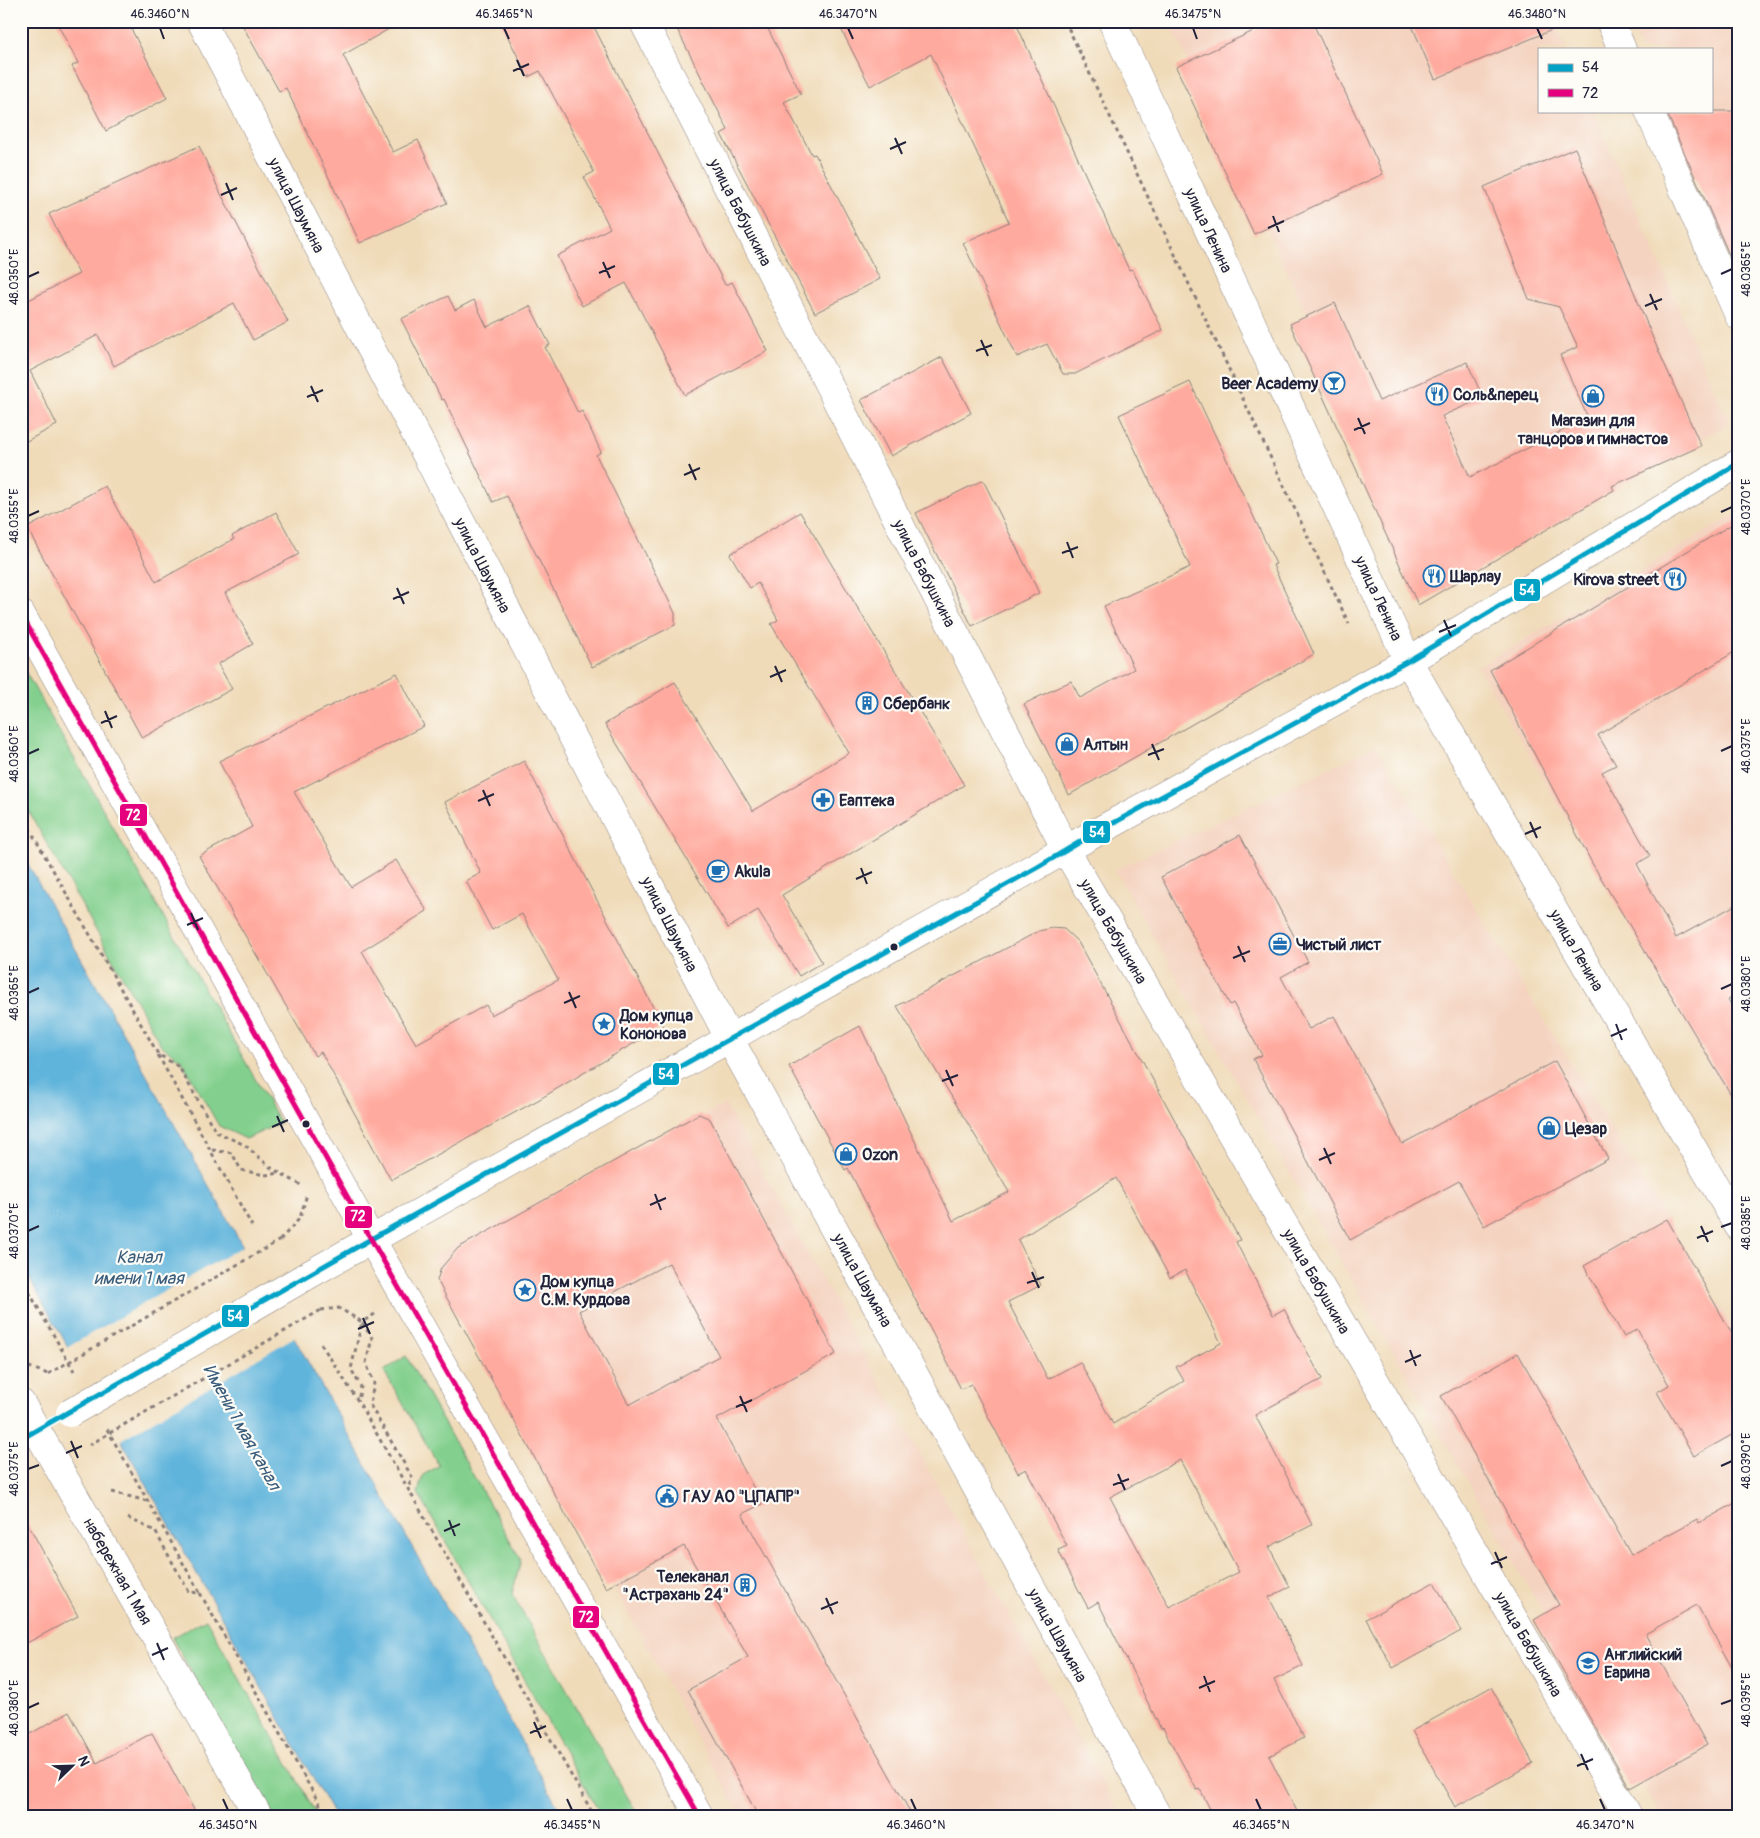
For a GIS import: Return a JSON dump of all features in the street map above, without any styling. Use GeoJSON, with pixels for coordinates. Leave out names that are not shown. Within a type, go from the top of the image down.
{"type":"FeatureCollection","features":[{"type":"Feature","properties":{"kind":"main road","name":"улица Шаумяна"},"geometry":{"type":"LineString","coordinates":[[201,21],[729,1038],[1158,1817]]}},
{"type":"Feature","properties":{"kind":"main road","name":"улица Бабушкина"},"geometry":{"type":"LineString","coordinates":[[643,21],[1066,850],[1629,1817]]}},
{"type":"Feature","properties":{"kind":"main road","name":"улица Ленина"},"geometry":{"type":"LineString","coordinates":[[1112,21],[1408,661],[1739,1227]]}},
{"type":"Feature","properties":{"kind":"main road"},"geometry":{"type":"LineString","coordinates":[[1610,21],[1622,48]]}},
{"type":"Feature","properties":{"kind":"main road"},"geometry":{"type":"LineString","coordinates":[[1649,112],[1739,316]]}},
{"type":"Feature","properties":{"kind":"main road"},"geometry":{"type":"LineString","coordinates":[[29,1435],[302,1278],[729,1038],[1408,661],[1739,463]]}},
{"type":"Feature","properties":{"kind":"main road"},"geometry":{"type":"LineString","coordinates":[[21,614],[371,1239],[700,1817]]}},
{"type":"Feature","properties":{"kind":"main road","name":"набережная 1 Мая"},"geometry":{"type":"LineString","coordinates":[[21,1403],[29,1435],[259,1817]]}},
{"type":"Feature","properties":{"kind":"path"},"geometry":{"type":"LineString","coordinates":[[1065,21],[1349,624]]}},
{"type":"Feature","properties":{"kind":"path"},"geometry":{"type":"LineString","coordinates":[[21,814],[212,1150],[252,1226]]}},
{"type":"Feature","properties":{"kind":"path"},"geometry":{"type":"LineString","coordinates":[[21,1364],[48,1374],[280,1240],[300,1218],[308,1189],[270,1167],[245,1145],[216,1132],[179,1067],[158,1054]]}},
{"type":"Feature","properties":{"kind":"path"},"geometry":{"type":"LineString","coordinates":[[212,1150],[232,1153],[241,1170],[265,1175],[281,1173]]}},
{"type":"Feature","properties":{"kind":"path"},"geometry":{"type":"LineString","coordinates":[[85,1450],[88,1445],[321,1310],[339,1308],[362,1322],[372,1338],[366,1363],[374,1383],[370,1405],[412,1477],[408,1489]]}},
{"type":"Feature","properties":{"kind":"path"},"geometry":{"type":"LineString","coordinates":[[358,1401],[361,1387],[351,1368],[362,1322],[376,1314]]}},
{"type":"Feature","properties":{"kind":"path"},"geometry":{"type":"LineString","coordinates":[[321,1344],[358,1401],[594,1817]]}},
{"type":"Feature","properties":{"kind":"path"},"geometry":{"type":"LineString","coordinates":[[126,1462],[327,1817]]}},
{"type":"Feature","properties":{"kind":"path"},"geometry":{"type":"LineString","coordinates":[[111,1492],[148,1501]]}},
{"type":"Feature","properties":{"kind":"path"},"geometry":{"type":"LineString","coordinates":[[123,1516],[155,1531],[189,1592],[200,1593]]}},
{"type":"Feature","properties":{"kind":"shaded area"},"geometry":{"type":"Polygon","coordinates":[[[1169,21],[1554,21],[1566,48],[1538,48],[1538,112],[1593,112],[1729,423],[1438,593],[1169,21]]]}},
{"type":"Feature","properties":{"kind":"shaded area"},"geometry":{"type":"Polygon","coordinates":[[[1628,21],[1739,21],[1739,267],[1711,112],[1712,48],[1641,48],[1628,21]]]}},
{"type":"Feature","properties":{"kind":"shaded area"},"geometry":{"type":"Polygon","coordinates":[[[1739,512],[1739,1117],[1478,667],[1739,512]]]}},
{"type":"Feature","properties":{"kind":"shaded area"},"geometry":{"type":"Polygon","coordinates":[[[1376,746],[1739,1337],[1739,1817],[1661,1817],[1115,870],[1376,746]]]}},
{"type":"Feature","properties":{"kind":"shaded area"},"geometry":{"type":"Polygon","coordinates":[[[725,1104],[1122,1817],[741,1817],[431,1257],[725,1104]]]}},
{"type":"Feature","properties":{"kind":"green space"},"geometry":{"type":"Polygon","coordinates":[[[21,664],[280,1123],[246,1139],[219,1126],[181,1060],[161,1045],[21,798],[21,664]]]}},
{"type":"Feature","properties":{"kind":"green space"},"geometry":{"type":"Polygon","coordinates":[[[406,1356],[521,1560],[512,1594],[639,1817],[602,1817],[418,1493],[423,1475],[439,1466],[384,1371],[406,1356]]]}},
{"type":"Feature","properties":{"kind":"green space"},"geometry":{"type":"Polygon","coordinates":[[[206,1619],[318,1817],[274,1817],[172,1638],[206,1619]]]}},
{"type":"Feature","properties":{"kind":"water","name":"Канал имени 1 мая"},"geometry":{"type":"Polygon","coordinates":[[[21,852],[564,1817],[335,1817],[21,1264],[21,852]]]}},
{"type":"Feature","properties":{"kind":"pier"},"geometry":{"type":"Polygon","coordinates":[[[245,1245],[296,1336],[119,1441],[66,1348],[245,1245]]]}},
{"type":"Feature","properties":{"kind":"building"},"geometry":{"type":"Polygon","coordinates":[[[56,21],[127,21],[167,98],[106,131],[72,66],[78,63],[56,21]]]}},
{"type":"Feature","properties":{"kind":"building"},"geometry":{"type":"Polygon","coordinates":[[[240,21],[403,21],[343,55],[393,152],[418,140],[447,203],[360,243],[286,88],[279,91],[240,21]]]}},
{"type":"Feature","properties":{"kind":"building"},"geometry":{"type":"Polygon","coordinates":[[[500,21],[591,21],[725,285],[732,282],[768,351],[685,395],[626,283],[582,306],[557,256],[610,228],[584,177],[594,172],[540,71],[528,77],[500,21]]]}},
{"type":"Feature","properties":{"kind":"building"},"geometry":{"type":"Polygon","coordinates":[[[673,21],[764,21],[801,94],[784,102],[812,155],[815,154],[880,279],[815,313],[721,134],[728,130],[673,21]]]}},
{"type":"Feature","properties":{"kind":"building"},"geometry":{"type":"Polygon","coordinates":[[[837,21],[1015,21],[1129,270],[1132,269],[1163,330],[1075,374],[1063,374],[1047,344],[1017,357],[963,243],[1009,222],[931,54],[870,86],[837,21]]]}},
{"type":"Feature","properties":{"kind":"building"},"geometry":{"type":"Polygon","coordinates":[[[1275,21],[1312,21],[1383,174],[1254,234],[1176,67],[1275,21]]]}},
{"type":"Feature","properties":{"kind":"building"},"geometry":{"type":"Polygon","coordinates":[[[1410,21],[1571,21],[1571,22],[1435,79],[1410,21]]]}},
{"type":"Feature","properties":{"kind":"building"},"geometry":{"type":"Polygon","coordinates":[[[1739,111],[1739,277],[1666,112],[1739,111]]]}},
{"type":"Feature","properties":{"kind":"building"},"geometry":{"type":"Polygon","coordinates":[[[199,146],[219,190],[288,322],[253,340],[234,303],[114,366],[98,335],[30,371],[57,425],[21,444],[21,304],[79,274],[49,214],[199,146]]]}},
{"type":"Feature","properties":{"kind":"building"},"geometry":{"type":"Polygon","coordinates":[[[1575,148],[1652,336],[1701,446],[1612,486],[1614,490],[1418,605],[1290,324],[1335,303],[1379,401],[1467,362],[1483,398],[1442,416],[1470,477],[1588,418],[1560,355],[1578,347],[1559,307],[1529,299],[1484,187],[1575,148]]]}},
{"type":"Feature","properties":{"kind":"building"},"geometry":{"type":"Polygon","coordinates":[[[448,296],[455,310],[474,300],[487,327],[530,306],[550,345],[545,347],[578,413],[582,411],[601,452],[596,455],[675,613],[675,625],[592,667],[507,496],[493,502],[444,399],[442,400],[401,319],[448,296]]]}},
{"type":"Feature","properties":{"kind":"building"},"geometry":{"type":"Polygon","coordinates":[[[942,357],[971,413],[891,456],[861,400],[942,357]]]}},
{"type":"Feature","properties":{"kind":"building"},"geometry":{"type":"Polygon","coordinates":[[[1190,382],[1276,564],[1273,565],[1314,654],[1069,795],[1024,704],[1071,681],[1080,698],[1134,669],[1104,606],[1190,567],[1119,415],[1190,382]]]}},
{"type":"Feature","properties":{"kind":"building"},"geometry":{"type":"Polygon","coordinates":[[[983,480],[1039,593],[972,626],[916,513],[983,480]]]}},
{"type":"Feature","properties":{"kind":"building"},"geometry":{"type":"Polygon","coordinates":[[[105,486],[156,582],[234,539],[232,536],[276,512],[299,554],[225,593],[253,644],[218,664],[232,689],[142,738],[27,528],[105,486]]]}},
{"type":"Feature","properties":{"kind":"building","name":"Сбербанк"},"geometry":{"type":"Polygon","coordinates":[[[800,512],[964,785],[782,895],[822,962],[799,976],[758,910],[728,928],[605,724],[675,682],[753,811],[849,753],[771,624],[778,620],[758,583],[750,588],[730,554],[800,512]]]}},
{"type":"Feature","properties":{"kind":"building"},"geometry":{"type":"Polygon","coordinates":[[[1739,520],[1739,649],[1598,735],[1616,765],[1602,772],[1650,856],[1637,864],[1676,938],[1739,903],[1739,992],[1728,999],[1739,1020],[1739,1108],[1592,863],[1490,670],[1739,520]]]}},
{"type":"Feature","properties":{"kind":"building"},"geometry":{"type":"Polygon","coordinates":[[[397,673],[424,726],[294,792],[351,887],[396,860],[427,911],[362,951],[416,1044],[486,1005],[491,1015],[558,980],[522,914],[492,930],[466,881],[481,873],[445,802],[524,761],[663,1026],[538,1100],[391,1180],[321,1052],[315,1056],[199,856],[252,827],[219,761],[397,673]]]}},
{"type":"Feature","properties":{"kind":"building"},"geometry":{"type":"Polygon","coordinates":[[[1240,835],[1308,962],[1281,977],[1309,1029],[1334,1016],[1402,1144],[1555,1061],[1608,1159],[1484,1226],[1459,1181],[1350,1240],[1253,1059],[1262,1055],[1233,1003],[1230,1005],[1161,877],[1240,835]]]}},
{"type":"Feature","properties":{"kind":"building"},"geometry":{"type":"Polygon","coordinates":[[[1052,928],[1064,929],[1078,942],[1240,1240],[1236,1242],[1273,1315],[1284,1309],[1322,1379],[1255,1415],[1312,1525],[1269,1547],[1290,1587],[1269,1597],[1303,1666],[1274,1680],[1304,1738],[1269,1756],[1300,1817],[1214,1817],[1200,1789],[1197,1790],[1163,1728],[1161,1729],[1098,1602],[1088,1608],[1058,1550],[1067,1546],[1026,1469],[1018,1473],[971,1384],[961,1389],[848,1168],[845,1170],[789,1066],[860,1026],[953,1221],[1009,1192],[897,1006],[1039,931],[1052,928]],[[1116,1178],[1018,1240],[1041,1285],[1008,1302],[1048,1379],[1080,1362],[1113,1424],[1184,1381],[1176,1367],[1221,1343],[1185,1270],[1170,1278],[1116,1178]],[[1180,1460],[1110,1497],[1169,1607],[1239,1572],[1180,1460]]]}},
{"type":"Feature","properties":{"kind":"building"},"geometry":{"type":"Polygon","coordinates":[[[699,1114],[710,1119],[836,1354],[717,1419],[762,1504],[742,1514],[913,1817],[759,1817],[688,1690],[748,1657],[684,1546],[606,1588],[437,1280],[441,1268],[458,1248],[699,1114]],[[669,1263],[579,1311],[629,1405],[719,1356],[669,1263]]]}},
{"type":"Feature","properties":{"kind":"building"},"geometry":{"type":"Polygon","coordinates":[[[1667,1219],[1739,1346],[1739,1431],[1694,1456],[1657,1392],[1669,1385],[1637,1329],[1624,1337],[1584,1266],[1667,1219]]]}},
{"type":"Feature","properties":{"kind":"building"},"geometry":{"type":"Polygon","coordinates":[[[1518,1353],[1631,1555],[1697,1519],[1699,1523],[1739,1501],[1739,1680],[1697,1605],[1645,1634],[1707,1745],[1630,1788],[1534,1620],[1559,1605],[1441,1396],[1518,1353]]]}},
{"type":"Feature","properties":{"kind":"building"},"geometry":{"type":"Polygon","coordinates":[[[21,1511],[78,1616],[21,1646],[21,1511]]]}},
{"type":"Feature","properties":{"kind":"building"},"geometry":{"type":"Polygon","coordinates":[[[1434,1582],[1461,1631],[1393,1668],[1366,1619],[1434,1582]]]}},
{"type":"Feature","properties":{"kind":"building"},"geometry":{"type":"Polygon","coordinates":[[[1491,1687],[1533,1763],[1455,1807],[1412,1731],[1491,1687]]]}},
{"type":"Feature","properties":{"kind":"building"},"geometry":{"type":"Polygon","coordinates":[[[69,1712],[97,1763],[152,1733],[198,1817],[21,1817],[21,1739],[69,1712]]]}},
{"type":"Feature","properties":{"kind":"transit line","name":"54"},"geometry":{"type":"LineString","coordinates":[[21,1439],[371,1239],[1038,867],[1090,836],[1408,661],[1739,463]]}},
{"type":"Feature","properties":{"kind":"transit line","name":"72"},"geometry":{"type":"LineString","coordinates":[[21,614],[371,1239],[700,1817]]}},
{"type":"Feature","properties":{"kind":"place","name":"Beer Academy"},"geometry":{"type":"Point","coordinates":[1334,383]}},
{"type":"Feature","properties":{"kind":"place","name":"Соль&перец"},"geometry":{"type":"Point","coordinates":[1437,394]}},
{"type":"Feature","properties":{"kind":"place","name":"Магазин для танцоров и гимнастов"},"geometry":{"type":"Point","coordinates":[1593,396]}},
{"type":"Feature","properties":{"kind":"place","name":"Шарлау"},"geometry":{"type":"Point","coordinates":[1434,576]}},
{"type":"Feature","properties":{"kind":"place","name":"Kirova street"},"geometry":{"type":"Point","coordinates":[1675,579]}},
{"type":"Feature","properties":{"kind":"place","name":"Сбербанк"},"geometry":{"type":"Point","coordinates":[867,703]}},
{"type":"Feature","properties":{"kind":"place","name":"Алтын"},"geometry":{"type":"Point","coordinates":[1067,744]}},
{"type":"Feature","properties":{"kind":"place","name":"Еаптека"},"geometry":{"type":"Point","coordinates":[823,800]}},
{"type":"Feature","properties":{"kind":"place","name":"Akula"},"geometry":{"type":"Point","coordinates":[718,871]}},
{"type":"Feature","properties":{"kind":"place","name":"Чистый лист"},"geometry":{"type":"Point","coordinates":[1280,944]}},
{"type":"Feature","properties":{"kind":"place","name":"Дом купца Кононова"},"geometry":{"type":"Point","coordinates":[604,1024]}},
{"type":"Feature","properties":{"kind":"place","name":"Цезар"},"geometry":{"type":"Point","coordinates":[1549,1128]}},
{"type":"Feature","properties":{"kind":"place","name":"Ozon"},"geometry":{"type":"Point","coordinates":[846,1154]}},
{"type":"Feature","properties":{"kind":"place","name":"Дом купца С.М. Курдова"},"geometry":{"type":"Point","coordinates":[525,1290]}},
{"type":"Feature","properties":{"kind":"place","name":"ГАУ АО \"ЦПАПР\""},"geometry":{"type":"Point","coordinates":[667,1496]}},
{"type":"Feature","properties":{"kind":"place","name":"Телеканал \"Астрахань 24\""},"geometry":{"type":"Point","coordinates":[745,1585]}},
{"type":"Feature","properties":{"kind":"place","name":"Английский Еарина"},"geometry":{"type":"Point","coordinates":[1588,1663]}},
{"type":"Feature","properties":{"kind":"water label","name":"Имени 1 мая канал"},"geometry":{"type":"Point","coordinates":[242,1427]}}]}
